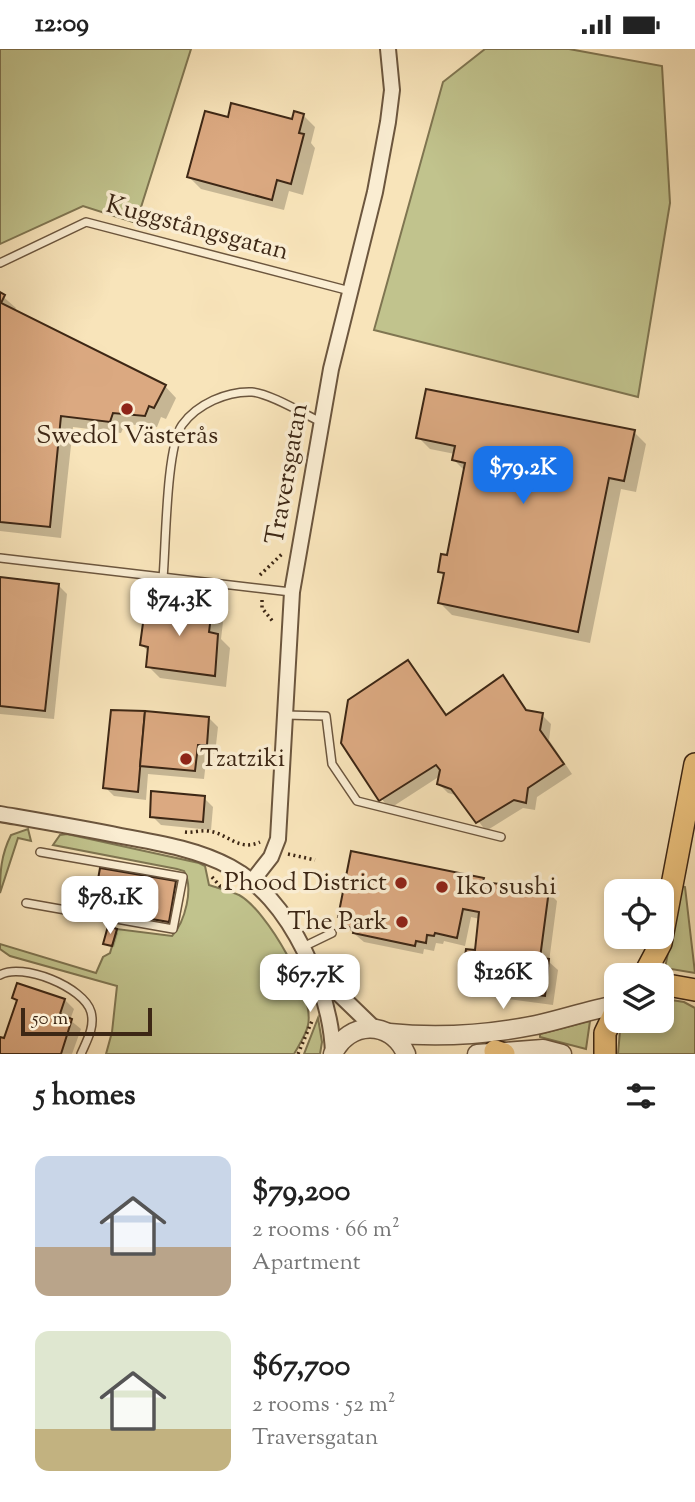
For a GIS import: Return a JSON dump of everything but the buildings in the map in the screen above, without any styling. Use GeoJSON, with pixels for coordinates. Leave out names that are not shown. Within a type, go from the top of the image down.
{"type":"FeatureCollection","features":[{"type":"Feature","properties":{"kind":"main road"},"geometry":{"type":"LineString","coordinates":[[650,963],[661,943],[695,764]]}},
{"type":"Feature","properties":{"kind":"main road"},"geometry":{"type":"LineString","coordinates":[[674,986],[695,990]]}},
{"type":"Feature","properties":{"kind":"main road"},"geometry":{"type":"LineString","coordinates":[[605,1033],[605,1054]]}},
{"type":"Feature","properties":{"kind":"street","name":"Traversgatan"},"geometry":{"type":"LineString","coordinates":[[253,880],[271,857],[278,839],[292,592],[321,422],[388,122],[392,90],[388,49]]}},
{"type":"Feature","properties":{"kind":"street"},"geometry":{"type":"LineString","coordinates":[[0,814],[193,849],[232,866],[253,880],[293,927],[314,970],[332,1028],[333,1054]]}},
{"type":"Feature","properties":{"kind":"street"},"geometry":{"type":"LineString","coordinates":[[314,970],[406,1054]]}},
{"type":"Feature","properties":{"kind":"street"},"geometry":{"type":"LineString","coordinates":[[333,1054],[337,1045],[353,1031],[381,1030],[434,1037],[483,1034],[538,1025],[604,1008]]}},
{"type":"Feature","properties":{"kind":"street"},"geometry":{"type":"LineString","coordinates":[[492,1053],[542,1049],[562,1054]]}},
{"type":"Feature","properties":{"kind":"lane","name":"Kuggstångsgatan"},"geometry":{"type":"LineString","coordinates":[[0,263],[86,222],[350,291]]}},
{"type":"Feature","properties":{"kind":"lane"},"geometry":{"type":"LineString","coordinates":[[163,578],[174,446],[181,426],[199,408],[224,395],[254,392],[321,422]]}},
{"type":"Feature","properties":{"kind":"lane"},"geometry":{"type":"LineString","coordinates":[[0,558],[292,592]]}},
{"type":"Feature","properties":{"kind":"lane"},"geometry":{"type":"LineString","coordinates":[[284,715],[326,716],[332,764],[357,801],[501,837]]}},
{"type":"Feature","properties":{"kind":"lane"},"geometry":{"type":"LineString","coordinates":[[26,904],[173,929],[183,877],[40,852]]}},
{"type":"Feature","properties":{"kind":"lane"},"geometry":{"type":"LineString","coordinates":[[303,947],[332,933]]}},
{"type":"Feature","properties":{"kind":"lane"},"geometry":{"type":"LineString","coordinates":[[0,975],[5,972],[34,972],[74,991],[91,1009],[92,1027],[81,1054]]}},
{"type":"Feature","properties":{"kind":"path"},"geometry":{"type":"LineString","coordinates":[[211,869],[212,877],[220,886],[241,891]]}},
{"type":"Feature","properties":{"kind":"path"},"geometry":{"type":"LineString","coordinates":[[298,1054],[309,1034],[312,1011]]}},
{"type":"Feature","properties":{"kind":"green space"},"geometry":{"type":"Polygon","coordinates":[[[0,49],[191,49],[136,223],[83,206],[0,244],[0,49]]]}},
{"type":"Feature","properties":{"kind":"green space"},"geometry":{"type":"Polygon","coordinates":[[[485,49],[569,49],[662,66],[670,203],[638,397],[374,330],[443,82],[485,49]]]}},
{"type":"Feature","properties":{"kind":"green space"},"geometry":{"type":"Polygon","coordinates":[[[28,829],[31,841],[18,838],[0,893],[2,864],[11,835],[28,829]]]}},
{"type":"Feature","properties":{"kind":"green space"},"geometry":{"type":"Polygon","coordinates":[[[67,834],[199,863],[205,866],[209,885],[239,895],[250,904],[263,917],[287,954],[304,994],[308,1025],[294,1054],[106,1054],[112,1032],[117,986],[10,956],[0,949],[0,944],[96,973],[103,957],[110,953],[117,929],[172,936],[187,905],[187,878],[184,871],[177,869],[53,845],[60,835],[67,834]]]}},
{"type":"Feature","properties":{"kind":"green space"},"geometry":{"type":"Polygon","coordinates":[[[681,886],[685,887],[695,973],[674,970],[674,963],[666,963],[669,949],[674,949],[674,922],[681,886]]]}},
{"type":"Feature","properties":{"kind":"green space"},"geometry":{"type":"Polygon","coordinates":[[[674,1000],[695,1008],[695,1054],[618,1054],[620,1033],[674,1033],[674,1000]]]}},
{"type":"Feature","properties":{"kind":"green space"},"geometry":{"type":"Polygon","coordinates":[[[318,1018],[322,1042],[320,1054],[304,1054],[318,1018]]]}},
{"type":"Feature","properties":{"kind":"green space"},"geometry":{"type":"Polygon","coordinates":[[[590,1021],[586,1049],[540,1037],[540,1034],[590,1021]]]}},
{"type":"Feature","properties":{"kind":"place","name":"Swedol Västerås"},"geometry":{"type":"Point","coordinates":[127,409]}},
{"type":"Feature","properties":{"kind":"place","name":"Tzatziki"},"geometry":{"type":"Point","coordinates":[186,759]}},
{"type":"Feature","properties":{"kind":"place","name":"Phood District"},"geometry":{"type":"Point","coordinates":[401,883]}},
{"type":"Feature","properties":{"kind":"place","name":"Iko sushi"},"geometry":{"type":"Point","coordinates":[442,887]}},
{"type":"Feature","properties":{"kind":"place","name":"The Park"},"geometry":{"type":"Point","coordinates":[402,922]}}]}
